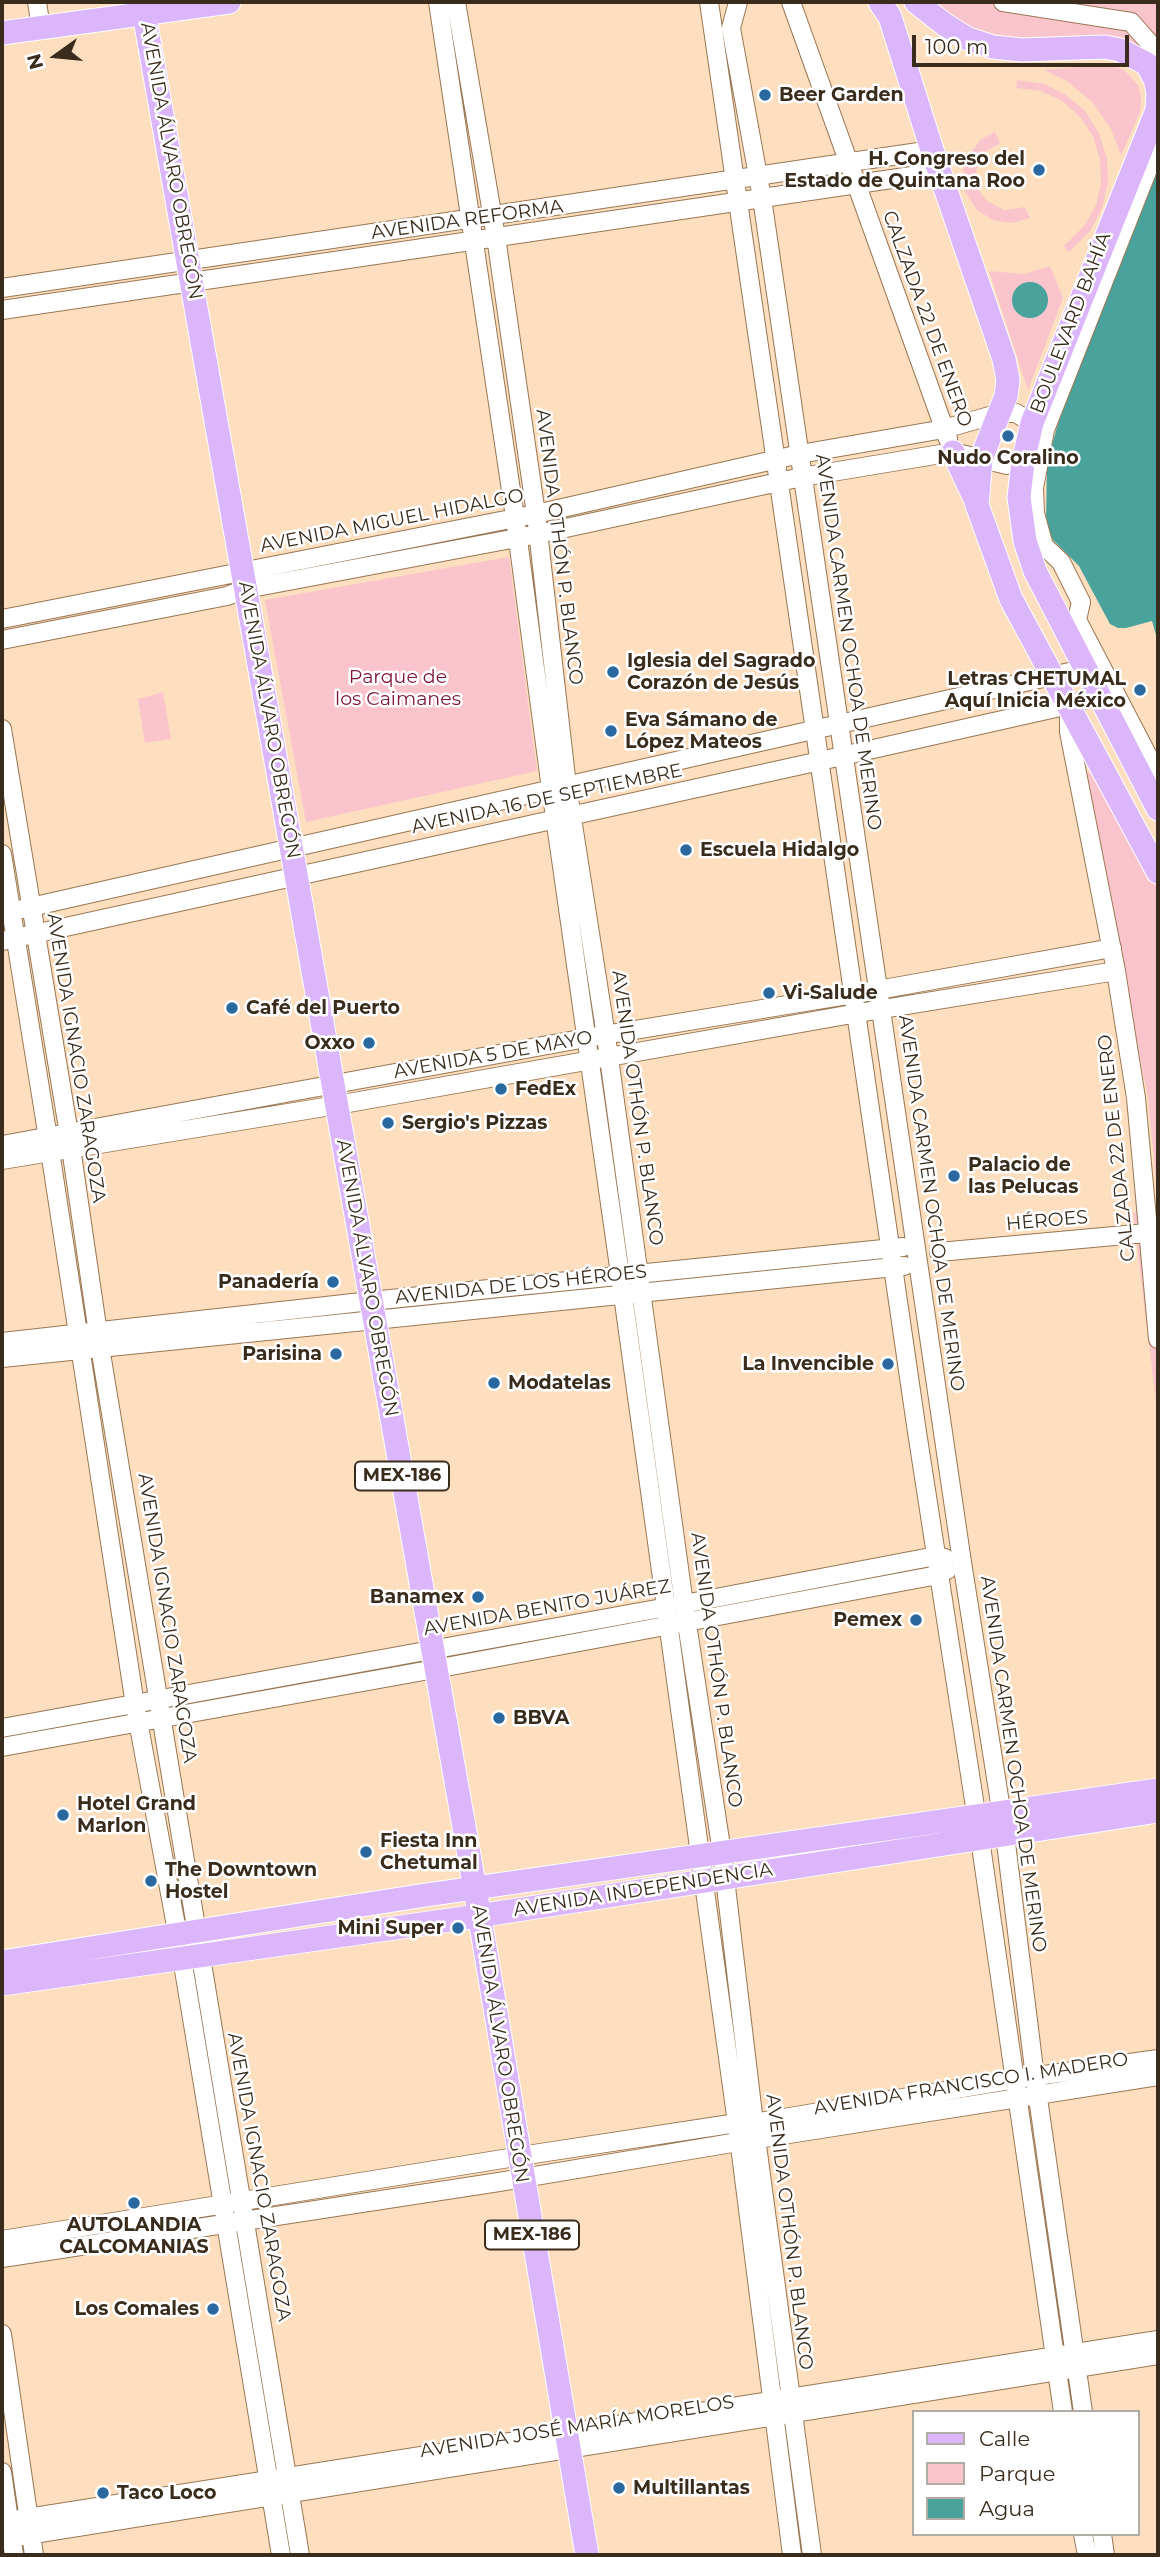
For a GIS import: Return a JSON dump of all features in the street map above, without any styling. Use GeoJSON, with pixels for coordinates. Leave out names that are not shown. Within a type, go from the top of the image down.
{"type":"FeatureCollection","features":[{"type":"Feature","properties":{"kind":"main road"},"geometry":{"type":"LineString","coordinates":[[2,33],[39,14],[112,2]]}},
{"type":"Feature","properties":{"kind":"main road"},"geometry":{"type":"LineString","coordinates":[[2,18],[229,2]]}},
{"type":"Feature","properties":{"kind":"main road","name":"BOULEVARD BAHÍA"},"geometry":{"type":"LineString","coordinates":[[880,2],[890,17],[939,172],[1004,359],[1008,380],[1006,396],[981,459],[977,505],[1012,599],[1158,872]]}},
{"type":"Feature","properties":{"kind":"main road","name":"BOULEVARD BAHÍA"},"geometry":{"type":"LineString","coordinates":[[916,2],[968,39],[993,47],[1022,50],[1105,47],[1120,50],[1147,65],[1154,79],[1158,93],[1157,110],[1032,424],[1023,462],[1019,497],[1025,541],[1035,571],[1158,809]]}},
{"type":"Feature","properties":{"kind":"main road","name":"AVENIDA ÁLVARO OBREGÓN"},"geometry":{"type":"LineString","coordinates":[[143,7],[475,1889],[587,2555]]}},
{"type":"Feature","properties":{"kind":"main road"},"geometry":{"type":"LineString","coordinates":[[953,452],[977,505]]}},
{"type":"Feature","properties":{"kind":"main road","name":"AVENIDA INDEPENDENCIA"},"geometry":{"type":"LineString","coordinates":[[2,1984],[478,1916],[714,1879],[1003,1824],[1158,1790]]}},
{"type":"Feature","properties":{"kind":"main road","name":"AVENIDA INDEPENDENCIA"},"geometry":{"type":"LineString","coordinates":[[1003,1824],[1158,1811]]}},
{"type":"Feature","properties":{"kind":"main road","name":"AVENIDA INDEPENDENCIA"},"geometry":{"type":"LineString","coordinates":[[2,1962],[419,1896],[711,1855],[978,1828]]}},
{"type":"Feature","properties":{"kind":"main road"},"geometry":{"type":"LineString","coordinates":[[419,1896],[423,1923]]}},
{"type":"Feature","properties":{"kind":"main road"},"geometry":{"type":"LineString","coordinates":[[282,1917],[288,1942]]}},
{"type":"Feature","properties":{"kind":"street","name":"AVENIDA OTHÓN P. BLANCO"},"geometry":{"type":"LineString","coordinates":[[438,2],[518,536],[564,816],[606,1036],[630,1275]]}},
{"type":"Feature","properties":{"kind":"street","name":"AVENIDA OTHÓN P. BLANCO"},"geometry":{"type":"LineString","coordinates":[[456,2],[496,237],[536,514],[559,787]]}},
{"type":"Feature","properties":{"kind":"street"},"geometry":{"type":"LineString","coordinates":[[709,2],[1063,2410]]}},
{"type":"Feature","properties":{"kind":"street","name":"AVENIDA CARMEN OCHOA DE MERINO"},"geometry":{"type":"LineString","coordinates":[[738,2],[731,28],[762,198],[962,1562],[1003,1824],[1036,2086],[1083,2410]]}},
{"type":"Feature","properties":{"kind":"street","name":"CALZADA 22 DE ENERO"},"geometry":{"type":"LineString","coordinates":[[791,2],[953,452]]}},
{"type":"Feature","properties":{"kind":"street"},"geometry":{"type":"LineString","coordinates":[[1003,2],[1131,22],[1153,47],[1158,61]]}},
{"type":"Feature","properties":{"kind":"street"},"geometry":{"type":"LineString","coordinates":[[1158,144],[1045,430],[1034,488],[1035,513],[1044,546],[1061,562],[1081,602],[1077,620],[1158,775]]}},
{"type":"Feature","properties":{"kind":"street","name":"AVENIDA REFORMA"},"geometry":{"type":"LineString","coordinates":[[2,310],[471,218],[932,150]]}},
{"type":"Feature","properties":{"kind":"street","name":"AVENIDA REFORMA"},"geometry":{"type":"LineString","coordinates":[[2,288],[190,271],[474,240],[939,172]]}},
{"type":"Feature","properties":{"kind":"street"},"geometry":{"type":"LineString","coordinates":[[1000,413],[1016,413],[1032,424]]}},
{"type":"Feature","properties":{"kind":"street","name":"AVENIDA MIGUEL HIDALGO"},"geometry":{"type":"LineString","coordinates":[[2,640],[227,596],[244,580],[800,454],[944,429],[1000,413]]}},
{"type":"Feature","properties":{"kind":"street","name":"AVENIDA MIGUEL HIDALGO"},"geometry":{"type":"LineString","coordinates":[[2,619],[538,534],[802,477],[953,452],[1007,465],[1023,462]]}},
{"type":"Feature","properties":{"kind":"street","name":"AVENIDA 16 DE SEPTIEMBRE"},"geometry":{"type":"LineString","coordinates":[[7,912],[1087,668]]}},
{"type":"Feature","properties":{"kind":"street","name":"AVENIDA 16 DE SEPTIEMBRE"},"geometry":{"type":"LineString","coordinates":[[8,939],[820,761],[1069,705],[1101,695]]}},
{"type":"Feature","properties":{"kind":"street","name":"CALZADA 22 DE ENERO"},"geometry":{"type":"LineString","coordinates":[[1069,705],[1069,732],[1112,948],[1136,1098],[1153,1233],[1158,1339]]}},
{"type":"Feature","properties":{"kind":"street","name":"AVENIDA IGNACIO ZARAGOZA"},"geometry":{"type":"LineString","coordinates":[[2,729],[99,1340],[163,1719],[187,1932],[232,2203],[226,2224],[279,2487],[300,2555]]}},
{"type":"Feature","properties":{"kind":"street","name":"AVENIDA OTHÓN P. BLANCO"},"geometry":{"type":"LineString","coordinates":[[564,816],[586,1038],[630,1275],[685,1613],[711,1855],[747,2132],[791,2406],[811,2555]]}},
{"type":"Feature","properties":{"kind":"street"},"geometry":{"type":"LineString","coordinates":[[834,853],[858,849]]}},
{"type":"Feature","properties":{"kind":"street","name":"AVENIDA IGNACIO ZARAGOZA"},"geometry":{"type":"LineString","coordinates":[[2,854],[8,939],[49,1144],[135,1704],[187,1932]]}},
{"type":"Feature","properties":{"kind":"street","name":"AVENIDA 5 DE MAYO"},"geometry":{"type":"LineString","coordinates":[[335,1095],[586,1038],[1112,948]]}},
{"type":"Feature","properties":{"kind":"street","name":"AVENIDA 5 DE MAYO"},"geometry":{"type":"LineString","coordinates":[[2,1145],[69,1141],[335,1095],[590,1058],[1116,971]]}},
{"type":"Feature","properties":{"kind":"street"},"geometry":{"type":"LineString","coordinates":[[867,1079],[891,1076]]}},
{"type":"Feature","properties":{"kind":"street","name":"AVENIDA 5 DE MAYO"},"geometry":{"type":"LineString","coordinates":[[2,1160],[49,1144]]}},
{"type":"Feature","properties":{"kind":"street","name":"HÉROES"},"geometry":{"type":"LineString","coordinates":[[939,1252],[1153,1233]]}},
{"type":"Feature","properties":{"kind":"street"},"geometry":{"type":"LineString","coordinates":[[64,1243],[85,1241]]}},
{"type":"Feature","properties":{"kind":"street","name":"AVENIDA DE LOS HÉROES"},"geometry":{"type":"LineString","coordinates":[[373,1312],[630,1275],[917,1246]]}},
{"type":"Feature","properties":{"kind":"street","name":"AVENIDA DE LOS HÉROES"},"geometry":{"type":"LineString","coordinates":[[2,1342],[79,1342],[373,1312],[633,1295],[919,1264]]}},
{"type":"Feature","properties":{"kind":"street","name":"AVENIDA OTHÓN P. BLANCO"},"geometry":{"type":"LineString","coordinates":[[633,1295],[667,1615],[711,1855]]}},
{"type":"Feature","properties":{"kind":"street","name":"AVENIDA DE LOS HÉROES"},"geometry":{"type":"LineString","coordinates":[[2,1358],[79,1342]]}},
{"type":"Feature","properties":{"kind":"street"},"geometry":{"type":"LineString","coordinates":[[917,1432],[943,1428]]}},
{"type":"Feature","properties":{"kind":"street","name":"AVENIDA BENITO JUÁREZ"},"geometry":{"type":"LineString","coordinates":[[685,1613],[936,1556],[962,1562]]}},
{"type":"Feature","properties":{"kind":"street","name":"AVENIDA BENITO JUÁREZ"},"geometry":{"type":"LineString","coordinates":[[2,1747],[163,1719],[434,1660],[667,1615],[939,1574],[962,1562]]}},
{"type":"Feature","properties":{"kind":"street","name":"AVENIDA BENITO JUÁREZ"},"geometry":{"type":"LineString","coordinates":[[2,1728],[135,1704],[434,1660]]}},
{"type":"Feature","properties":{"kind":"street"},"geometry":{"type":"LineString","coordinates":[[961,1722],[986,1718]]}},
{"type":"Feature","properties":{"kind":"street"},"geometry":{"type":"LineString","coordinates":[[1001,1980],[1023,1978]]}},
{"type":"Feature","properties":{"kind":"street","name":"AVENIDA FRANCISCO I. MADERO"},"geometry":{"type":"LineString","coordinates":[[1036,2086],[1158,2059]]}},
{"type":"Feature","properties":{"kind":"street","name":"AVENIDA FRANCISCO I. MADERO"},"geometry":{"type":"LineString","coordinates":[[2,2240],[232,2203],[521,2167],[1017,2088],[1158,2076]]}},
{"type":"Feature","properties":{"kind":"street","name":"AVENIDA OTHÓN P. BLANCO"},"geometry":{"type":"LineString","coordinates":[[747,2132],[772,2409],[792,2555]]}},
{"type":"Feature","properties":{"kind":"street","name":"AVENIDA FRANCISCO I. MADERO"},"geometry":{"type":"LineString","coordinates":[[2,2258],[226,2224],[521,2167]]}},
{"type":"Feature","properties":{"kind":"street","name":"AVENIDA IGNACIO ZARAGOZA"},"geometry":{"type":"LineString","coordinates":[[232,2203],[246,2220],[279,2487],[281,2555]]}},
{"type":"Feature","properties":{"kind":"street"},"geometry":{"type":"LineString","coordinates":[[2,2334],[34,2555]]}},
{"type":"Feature","properties":{"kind":"street","name":"AVENIDA JOSÉ MARÍA MORELOS"},"geometry":{"type":"LineString","coordinates":[[1075,2361],[1158,2340]]}},
{"type":"Feature","properties":{"kind":"street","name":"AVENIDA JOSÉ MARÍA MORELOS"},"geometry":{"type":"LineString","coordinates":[[7,2535],[30,2526],[1055,2364],[1158,2355]]}},
{"type":"Feature","properties":{"kind":"street"},"geometry":{"type":"LineString","coordinates":[[2,2472],[7,2535]]}},
{"type":"Feature","properties":{"kind":"street"},"geometry":{"type":"LineString","coordinates":[[1083,2536],[1087,2555]]}},
{"type":"Feature","properties":{"kind":"street"},"geometry":{"type":"LineString","coordinates":[[1102,2536],[1105,2555]]}},
{"type":"Feature","properties":{"kind":"green space"},"geometry":{"type":"Polygon","coordinates":[[[926,2],[1158,2],[1158,65],[980,34],[926,2]]]}},
{"type":"Feature","properties":{"kind":"green space"},"geometry":{"type":"Polygon","coordinates":[[[1112,65],[1124,70],[1138,85],[1140,112],[1121,155],[1111,129],[1092,102],[1067,81],[1044,70],[1112,65]]]}},
{"type":"Feature","properties":{"kind":"green space"},"geometry":{"type":"Polygon","coordinates":[[[1017,80],[1044,84],[1066,95],[1085,111],[1099,133],[1107,158],[1108,182],[1102,208],[1090,231],[1069,252],[1064,246],[1085,225],[1096,205],[1101,183],[1100,160],[1093,136],[1080,117],[1062,101],[1041,91],[1016,88],[1017,80]]]}},
{"type":"Feature","properties":{"kind":"green space"},"geometry":{"type":"Polygon","coordinates":[[[995,132],[1000,143],[985,152],[977,166],[979,191],[986,200],[1004,210],[1025,207],[1030,218],[1012,223],[993,220],[976,209],[965,191],[963,171],[969,155],[980,140],[995,132]]]}},
{"type":"Feature","properties":{"kind":"green space"},"geometry":{"type":"Polygon","coordinates":[[[1050,266],[1063,298],[1028,390],[989,271],[1024,274],[1050,266]]]}},
{"type":"Feature","properties":{"kind":"green space","name":"Parque de los Caimanes"},"geometry":{"type":"Polygon","coordinates":[[[509,557],[537,771],[306,822],[265,600],[509,557]]]}},
{"type":"Feature","properties":{"kind":"green space"},"geometry":{"type":"Polygon","coordinates":[[[163,692],[171,739],[145,743],[138,699],[163,692]]]}},
{"type":"Feature","properties":{"kind":"green space"},"geometry":{"type":"Polygon","coordinates":[[[1093,771],[1101,776],[1158,891],[1158,1203],[1148,1097],[1083,782],[1087,773],[1093,771]]]}},
{"type":"Feature","properties":{"kind":"green space"},"geometry":{"type":"Polygon","coordinates":[[[1158,1210],[1158,1418],[1133,1213],[1158,1210]]]}},
{"type":"Feature","properties":{"kind":"water"},"geometry":{"type":"Polygon","coordinates":[[[1158,165],[1158,642],[1152,621],[1126,628],[1110,624],[1079,566],[1053,540],[1046,521],[1047,462],[1066,396],[1158,165]]]}},
{"type":"Feature","properties":{"kind":"water"},"geometry":{"type":"Polygon","coordinates":[[[1030,282],[1043,287],[1048,300],[1043,313],[1030,318],[1017,313],[1012,300],[1017,287],[1030,282]]]}},
{"type":"Feature","properties":{"kind":"place","name":"Beer Garden"},"geometry":{"type":"Point","coordinates":[765,95]}},
{"type":"Feature","properties":{"kind":"place","name":"H. Congreso del Estado de Quintana Roo"},"geometry":{"type":"Point","coordinates":[1039,170]}},
{"type":"Feature","properties":{"kind":"place","name":"Nudo Coralino"},"geometry":{"type":"Point","coordinates":[1008,436]}},
{"type":"Feature","properties":{"kind":"place","name":"Iglesia del Sagrado Corazón de Jesús"},"geometry":{"type":"Point","coordinates":[613,672]}},
{"type":"Feature","properties":{"kind":"place","name":"Letras CHETUMAL Aquí Inicia México"},"geometry":{"type":"Point","coordinates":[1140,690]}},
{"type":"Feature","properties":{"kind":"place","name":"Eva Sámano de López Mateos"},"geometry":{"type":"Point","coordinates":[611,731]}},
{"type":"Feature","properties":{"kind":"place","name":"Escuela Hidalgo"},"geometry":{"type":"Point","coordinates":[686,850]}},
{"type":"Feature","properties":{"kind":"place","name":"Vi-Salude"},"geometry":{"type":"Point","coordinates":[769,993]}},
{"type":"Feature","properties":{"kind":"place","name":"Café del Puerto"},"geometry":{"type":"Point","coordinates":[232,1008]}},
{"type":"Feature","properties":{"kind":"place","name":"Oxxo"},"geometry":{"type":"Point","coordinates":[369,1043]}},
{"type":"Feature","properties":{"kind":"place","name":"FedEx"},"geometry":{"type":"Point","coordinates":[501,1089]}},
{"type":"Feature","properties":{"kind":"place","name":"Sergio's Pizzas"},"geometry":{"type":"Point","coordinates":[388,1123]}},
{"type":"Feature","properties":{"kind":"place","name":"Palacio de las Pelucas"},"geometry":{"type":"Point","coordinates":[954,1176]}},
{"type":"Feature","properties":{"kind":"place","name":"Panadería"},"geometry":{"type":"Point","coordinates":[333,1282]}},
{"type":"Feature","properties":{"kind":"place","name":"Parisina"},"geometry":{"type":"Point","coordinates":[336,1354]}},
{"type":"Feature","properties":{"kind":"place","name":"La Invencible"},"geometry":{"type":"Point","coordinates":[888,1364]}},
{"type":"Feature","properties":{"kind":"place","name":"Modatelas"},"geometry":{"type":"Point","coordinates":[494,1383]}},
{"type":"Feature","properties":{"kind":"place","name":"Banamex"},"geometry":{"type":"Point","coordinates":[478,1597]}},
{"type":"Feature","properties":{"kind":"place","name":"Pemex"},"geometry":{"type":"Point","coordinates":[916,1620]}},
{"type":"Feature","properties":{"kind":"place","name":"BBVA"},"geometry":{"type":"Point","coordinates":[499,1718]}},
{"type":"Feature","properties":{"kind":"place","name":"Hotel Grand Marlon"},"geometry":{"type":"Point","coordinates":[63,1815]}},
{"type":"Feature","properties":{"kind":"place","name":"Fiesta Inn Chetumal"},"geometry":{"type":"Point","coordinates":[366,1852]}},
{"type":"Feature","properties":{"kind":"place","name":"The Downtown Hostel"},"geometry":{"type":"Point","coordinates":[151,1881]}},
{"type":"Feature","properties":{"kind":"place","name":"Mini Super"},"geometry":{"type":"Point","coordinates":[458,1928]}},
{"type":"Feature","properties":{"kind":"place","name":"AUTOLANDIA CALCOMANIAS"},"geometry":{"type":"Point","coordinates":[134,2203]}},
{"type":"Feature","properties":{"kind":"place","name":"Los Comales"},"geometry":{"type":"Point","coordinates":[213,2309]}},
{"type":"Feature","properties":{"kind":"place","name":"Multillantas"},"geometry":{"type":"Point","coordinates":[619,2488]}},
{"type":"Feature","properties":{"kind":"place","name":"Taco Loco"},"geometry":{"type":"Point","coordinates":[103,2493]}}]}
